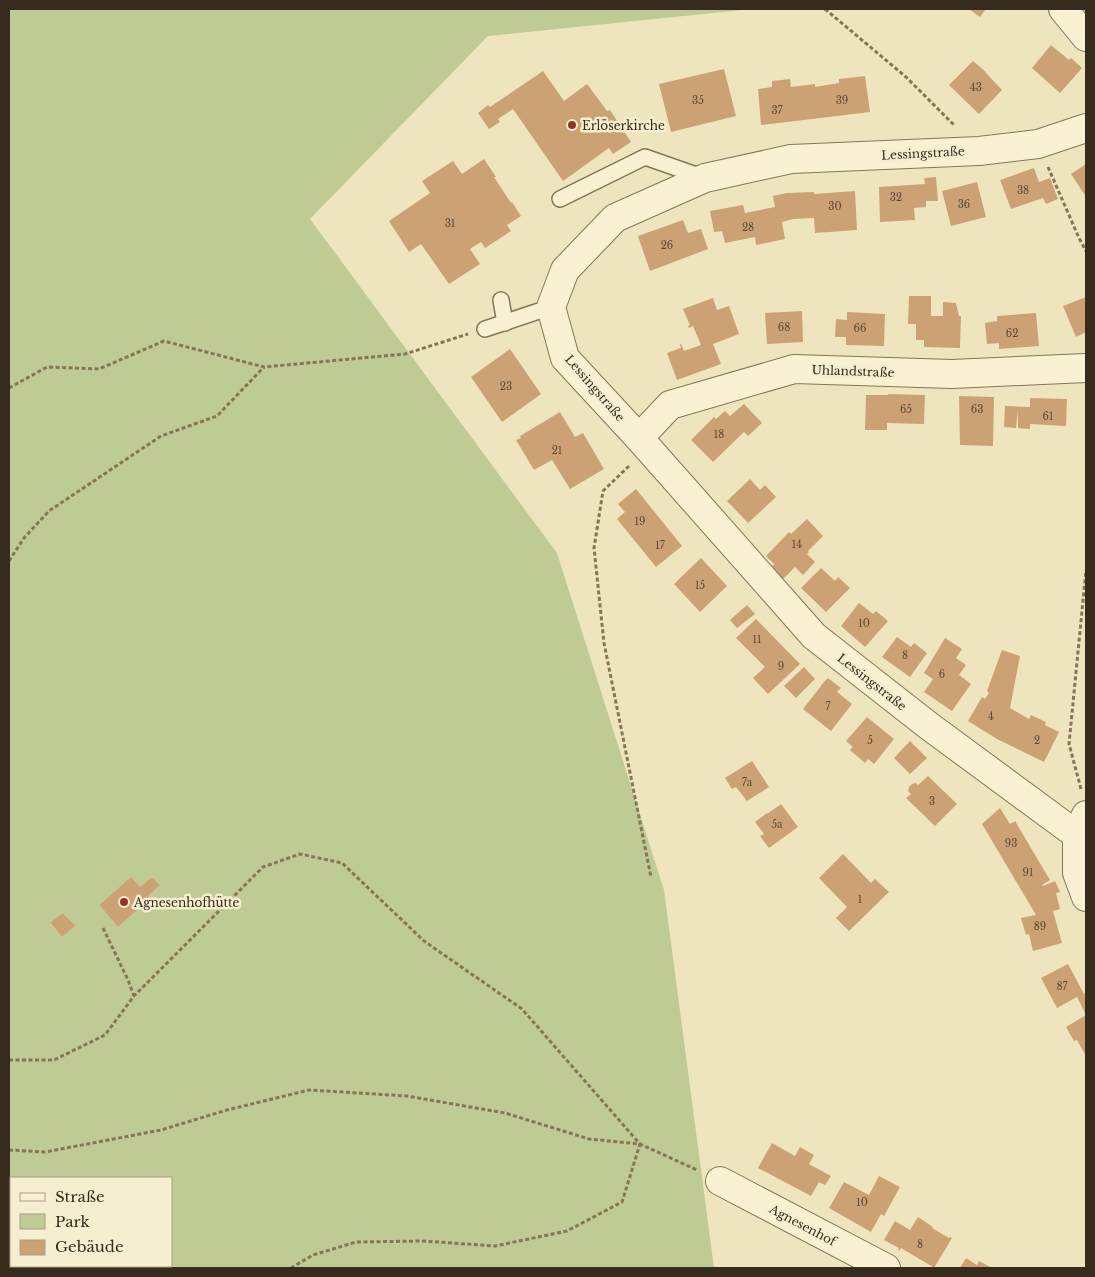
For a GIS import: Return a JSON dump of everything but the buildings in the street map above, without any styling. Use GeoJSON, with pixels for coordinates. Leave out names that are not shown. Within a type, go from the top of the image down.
{"type":"FeatureCollection","features":[{"type":"Feature","properties":{"kind":"street"},"geometry":{"type":"LineString","coordinates":[[1063,9],[1086,37]]}},
{"type":"Feature","properties":{"kind":"street","name":"Lessingstraße"},"geometry":{"type":"LineString","coordinates":[[1082,816],[929,726],[814,636],[565,358],[551,307],[565,270],[615,218],[705,178],[792,159],[979,151],[1038,144],[1086,128]]}},
{"type":"Feature","properties":{"kind":"street","name":"Uhlandstraße"},"geometry":{"type":"LineString","coordinates":[[643,443],[670,405],[794,369],[952,374],[1086,368]]}},
{"type":"Feature","properties":{"kind":"street"},"geometry":{"type":"LineString","coordinates":[[1082,816],[1077,873],[1086,898]]}},
{"type":"Feature","properties":{"kind":"street","name":"Agnesenhof"},"geometry":{"type":"LineString","coordinates":[[720,1182],[886,1268]]}},
{"type":"Feature","properties":{"kind":"lane"},"geometry":{"type":"LineString","coordinates":[[560,199],[645,157],[705,178]]}},
{"type":"Feature","properties":{"kind":"lane"},"geometry":{"type":"LineString","coordinates":[[501,300],[505,323]]}},
{"type":"Feature","properties":{"kind":"lane"},"geometry":{"type":"LineString","coordinates":[[485,329],[551,307]]}},
{"type":"Feature","properties":{"kind":"path"},"geometry":{"type":"LineString","coordinates":[[825,9],[906,77],[979,151]]}},
{"type":"Feature","properties":{"kind":"path"},"geometry":{"type":"LineString","coordinates":[[1038,144],[1086,251]]}},
{"type":"Feature","properties":{"kind":"path"},"geometry":{"type":"LineString","coordinates":[[9,388],[47,367],[99,370],[164,341],[264,367],[405,354],[485,329]]}},
{"type":"Feature","properties":{"kind":"path"},"geometry":{"type":"LineString","coordinates":[[9,560],[24,538],[49,511],[161,436],[217,416],[264,367]]}},
{"type":"Feature","properties":{"kind":"path"},"geometry":{"type":"LineString","coordinates":[[643,443],[603,491],[594,548],[604,643],[651,877]]}},
{"type":"Feature","properties":{"kind":"path"},"geometry":{"type":"LineString","coordinates":[[1082,816],[1069,744],[1086,570]]}},
{"type":"Feature","properties":{"kind":"path"},"geometry":{"type":"LineString","coordinates":[[9,1060],[54,1060],[105,1035],[134,996],[263,867],[300,854],[342,863],[424,941],[522,1009],[640,1144]]}},
{"type":"Feature","properties":{"kind":"path"},"geometry":{"type":"LineString","coordinates":[[103,928],[134,996]]}},
{"type":"Feature","properties":{"kind":"path"},"geometry":{"type":"LineString","coordinates":[[9,1150],[44,1152],[160,1130],[227,1110],[309,1090],[407,1096],[505,1113],[589,1139],[640,1144],[720,1182]]}},
{"type":"Feature","properties":{"kind":"path"},"geometry":{"type":"LineString","coordinates":[[291,1268],[312,1256],[356,1242],[423,1241],[495,1246],[567,1231],[622,1202],[640,1144]]}},
{"type":"Feature","properties":{"kind":"green space"},"geometry":{"type":"Polygon","coordinates":[[[9,9],[752,9],[488,36],[310,219],[557,553],[664,890],[714,1268],[9,1268],[9,9]],[[131,877],[99,905],[117,926],[150,898],[148,896],[159,885],[152,877],[140,887],[131,877]],[[63,913],[50,924],[62,937],[74,926],[63,913]]]}},
{"type":"Feature","properties":{"kind":"place","name":"Erlöserkirche"},"geometry":{"type":"Point","coordinates":[572,125]}},
{"type":"Feature","properties":{"kind":"place","name":"Agnesenhofhütte"},"geometry":{"type":"Point","coordinates":[124,902]}}]}
